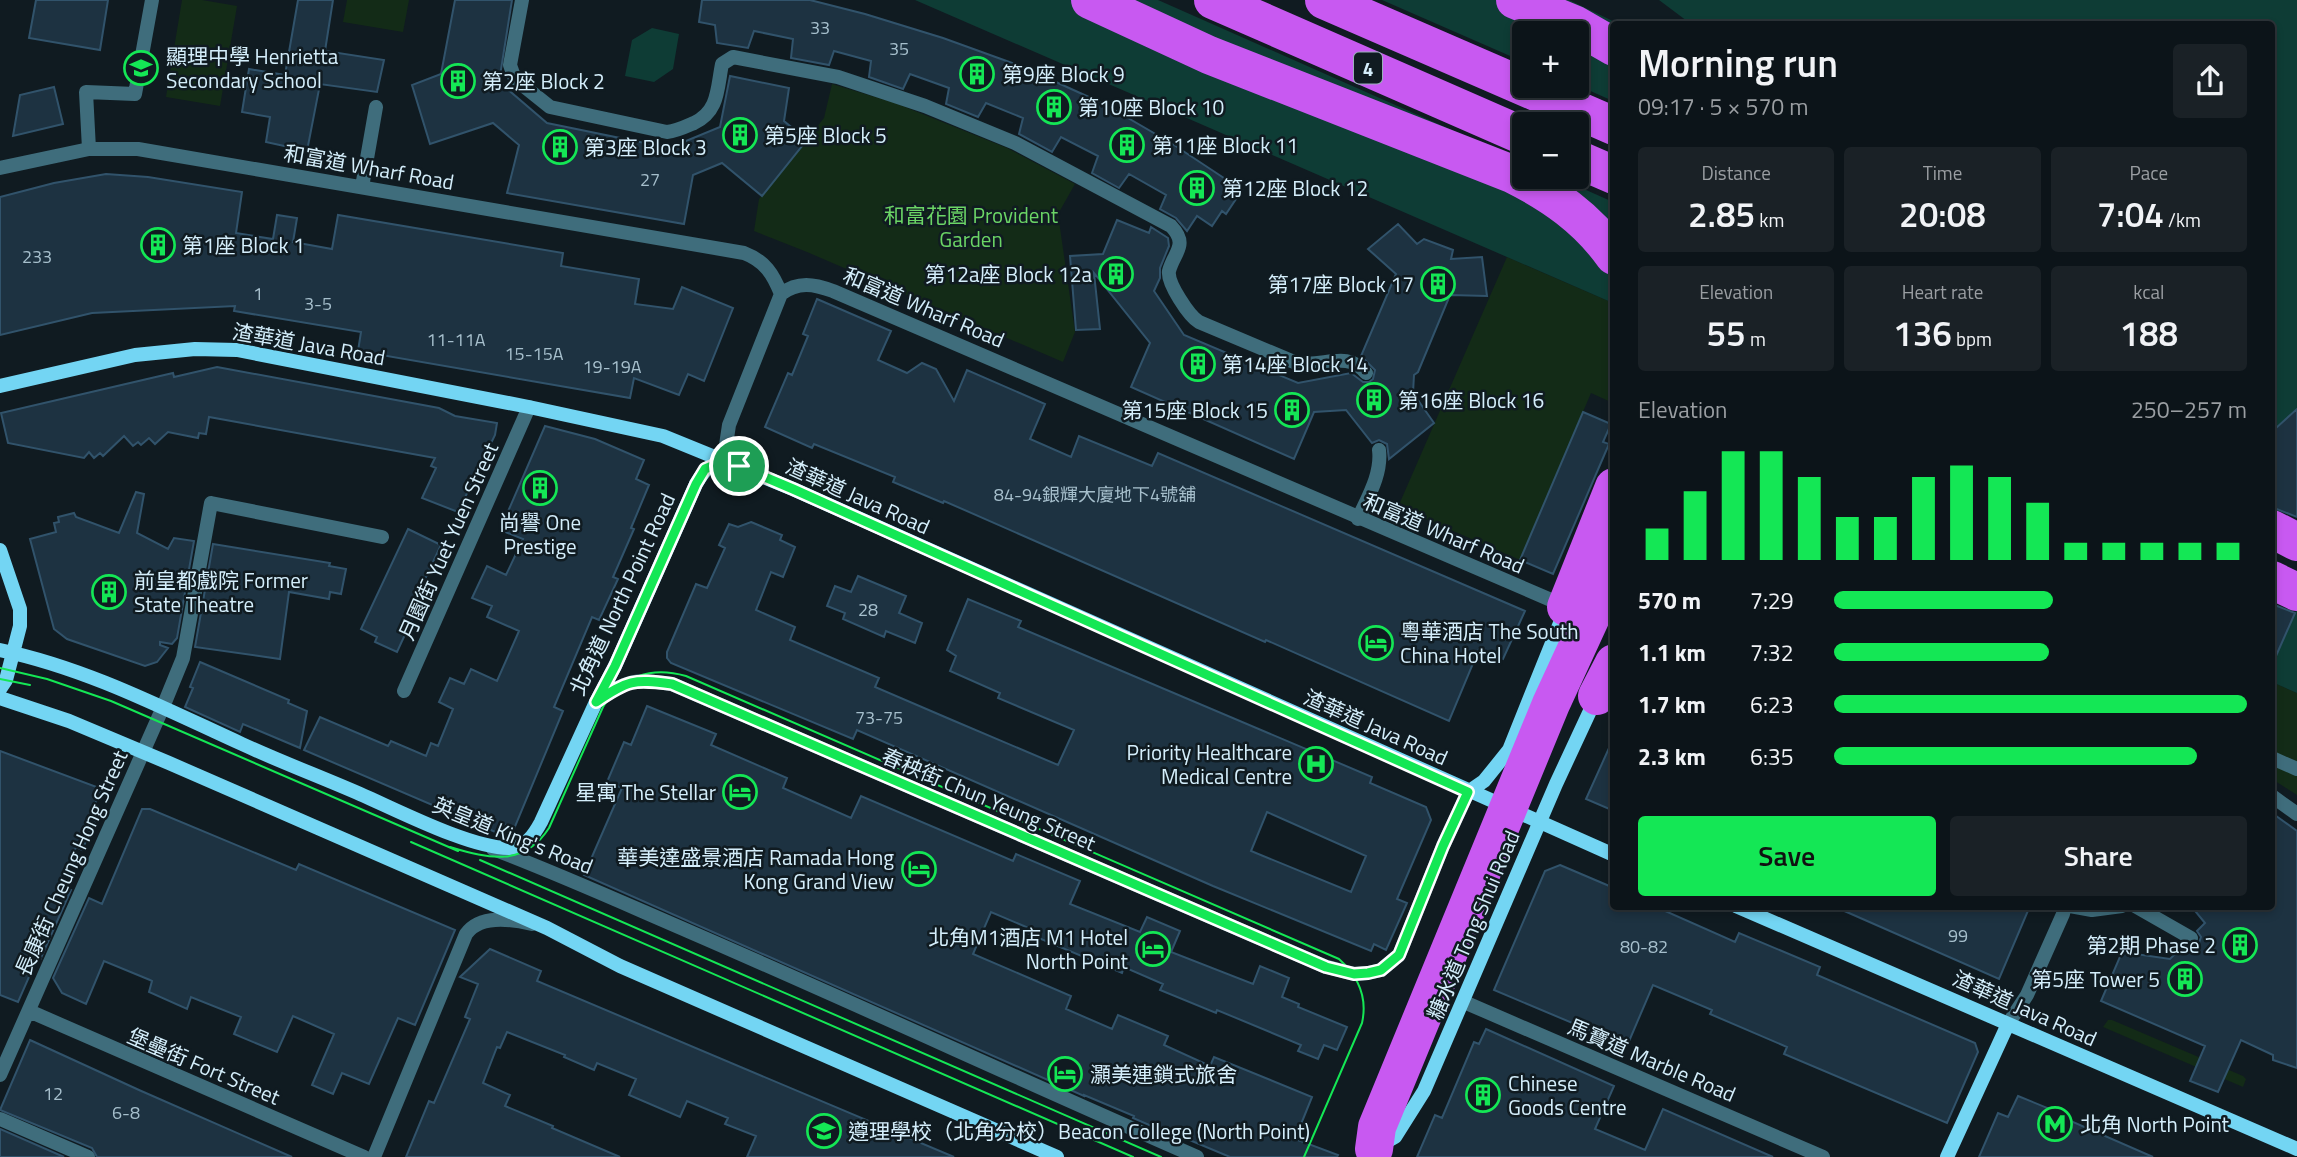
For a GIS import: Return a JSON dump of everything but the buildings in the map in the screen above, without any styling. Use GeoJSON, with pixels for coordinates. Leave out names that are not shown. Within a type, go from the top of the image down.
{"type":"FeatureCollection","features":[{"type":"Feature","properties":{"kind":"highway"},"geometry":{"type":"LineString","coordinates":[[1090,0],[1222,60],[1511,174],[1552,196],[1576,214],[1610,252]]}},
{"type":"Feature","properties":{"kind":"highway","name":"4"},"geometry":{"type":"LineString","coordinates":[[1213,0],[1512,131]]}},
{"type":"Feature","properties":{"kind":"highway","name":"4"},"geometry":{"type":"LineString","coordinates":[[1324,0],[1610,123]]}},
{"type":"Feature","properties":{"kind":"highway"},"geometry":{"type":"LineString","coordinates":[[1515,0],[1574,24],[1610,45]]}},
{"type":"Feature","properties":{"kind":"highway"},"geometry":{"type":"LineString","coordinates":[[1589,164],[1610,173]]}},
{"type":"Feature","properties":{"kind":"highway"},"geometry":{"type":"LineString","coordinates":[[1566,607],[1607,502]]}},
{"type":"Feature","properties":{"kind":"highway"},"geometry":{"type":"LineString","coordinates":[[2275,531],[2297,542]]}},
{"type":"Feature","properties":{"kind":"highway"},"geometry":{"type":"LineString","coordinates":[[1372,1153],[1377,1127],[1551,704],[1610,576]]}},
{"type":"Feature","properties":{"kind":"highway"},"geometry":{"type":"LineString","coordinates":[[2275,581],[2297,592]]}},
{"type":"Feature","properties":{"kind":"highway"},"geometry":{"type":"LineString","coordinates":[[1605,697],[1610,678]]}},
{"type":"Feature","properties":{"kind":"main road","name":"渣華道 Java Road"},"geometry":{"type":"LineString","coordinates":[[0,387],[135,355],[195,348],[237,350],[663,436],[739,466],[1610,853]]}},
{"type":"Feature","properties":{"kind":"main road","name":"北角道 North Point Road"},"geometry":{"type":"LineString","coordinates":[[469,839],[511,848],[522,845],[533,836],[615,666],[691,494],[705,469],[717,464],[739,466]]}},
{"type":"Feature","properties":{"kind":"main road"},"geometry":{"type":"LineString","coordinates":[[0,550],[20,609],[20,626],[6,651],[6,680],[0,690]]}},
{"type":"Feature","properties":{"kind":"main road"},"geometry":{"type":"LineString","coordinates":[[1468,792],[1484,781],[1509,750],[1566,607]]}},
{"type":"Feature","properties":{"kind":"main road","name":"英皇道 King's Road"},"geometry":{"type":"LineString","coordinates":[[6,651],[99,679],[415,819],[469,839]]}},
{"type":"Feature","properties":{"kind":"main road","name":"糖水道 Tong Shui Road"},"geometry":{"type":"LineString","coordinates":[[1372,1153],[1395,1137],[1424,1091],[1539,823],[1605,697]]}},
{"type":"Feature","properties":{"kind":"main road"},"geometry":{"type":"LineString","coordinates":[[0,698],[69,721],[143,752],[547,928],[620,966],[1057,1157]]}},
{"type":"Feature","properties":{"kind":"main road","name":"渣華道 Java Road"},"geometry":{"type":"LineString","coordinates":[[1745,910],[2297,1149]]}},
{"type":"Feature","properties":{"kind":"main road"},"geometry":{"type":"LineString","coordinates":[[1947,1157],[2008,1024]]}},
{"type":"Feature","properties":{"kind":"street"},"geometry":{"type":"LineString","coordinates":[[89,149],[86,92],[135,94],[152,0]]}},
{"type":"Feature","properties":{"kind":"street"},"geometry":{"type":"LineString","coordinates":[[522,0],[510,65],[511,73],[550,107],[667,132],[677,131],[710,112],[714,106],[722,64],[733,57],[838,77],[876,89],[1015,143],[1171,226],[1178,233],[1180,242],[1169,271],[1169,281],[1191,317],[1199,322],[1294,362],[1310,365],[1352,361],[1366,373]]}},
{"type":"Feature","properties":{"kind":"street"},"geometry":{"type":"LineString","coordinates":[[362,187],[376,107]]}},
{"type":"Feature","properties":{"kind":"street","name":"和富道 Wharf Road"},"geometry":{"type":"LineString","coordinates":[[0,168],[89,149],[138,149],[744,254],[765,264],[781,294],[790,287],[801,285],[815,285],[833,290],[1566,607]]}},
{"type":"Feature","properties":{"kind":"street"},"geometry":{"type":"LineString","coordinates":[[739,466],[726,445],[729,425],[781,294]]}},
{"type":"Feature","properties":{"kind":"street","name":"月園街 Yuet Yuen Street"},"geometry":{"type":"LineString","coordinates":[[404,691],[529,407]]}},
{"type":"Feature","properties":{"kind":"street"},"geometry":{"type":"LineString","coordinates":[[1358,519],[1377,473],[1380,463],[1379,450]]}},
{"type":"Feature","properties":{"kind":"street","name":"長康街 Cheung Hong Street"},"geometry":{"type":"LineString","coordinates":[[0,1075],[183,658],[211,503],[382,537]]}},
{"type":"Feature","properties":{"kind":"street","name":"春秧街 Chun Yeung Street"},"geometry":{"type":"LineString","coordinates":[[596,702],[623,683],[643,680],[672,684],[1326,967],[1354,974],[1381,970],[1399,955],[1468,792]]}},
{"type":"Feature","properties":{"kind":"street"},"geometry":{"type":"LineString","coordinates":[[2275,759],[2297,769]]}},
{"type":"Feature","properties":{"kind":"street"},"geometry":{"type":"LineString","coordinates":[[2275,798],[2297,814]]}},
{"type":"Feature","properties":{"kind":"street","name":"英皇道 King's Road"},"geometry":{"type":"LineString","coordinates":[[469,839],[560,875],[824,990],[1197,1157]]}},
{"type":"Feature","properties":{"kind":"street"},"geometry":{"type":"LineString","coordinates":[[2008,1024],[2027,995],[2064,910]]}},
{"type":"Feature","properties":{"kind":"street"},"geometry":{"type":"LineString","coordinates":[[2142,910],[2191,937]]}},
{"type":"Feature","properties":{"kind":"street"},"geometry":{"type":"LineString","coordinates":[[374,1157],[466,934],[475,924],[497,919],[547,928]]}},
{"type":"Feature","properties":{"kind":"street","name":"馬寶道 Marble Road"},"geometry":{"type":"LineString","coordinates":[[1464,1002],[1824,1157]]}},
{"type":"Feature","properties":{"kind":"street","name":"堡壘街 Fort Street"},"geometry":{"type":"LineString","coordinates":[[29,1011],[364,1157]]}},
{"type":"Feature","properties":{"kind":"street"},"geometry":{"type":"LineString","coordinates":[[0,1119],[88,1157]]}},
{"type":"Feature","properties":{"kind":"green space"},"geometry":{"type":"Polygon","coordinates":[[[182,0],[202,0],[237,6],[220,106],[166,97],[182,0]]]}},
{"type":"Feature","properties":{"kind":"green space"},"geometry":{"type":"Polygon","coordinates":[[[347,0],[409,0],[403,32],[343,22],[347,0]]]}},
{"type":"Feature","properties":{"kind":"green space","name":"和富花園 Provident Garden"},"geometry":{"type":"Polygon","coordinates":[[[832,84],[895,103],[1007,148],[1075,184],[1058,214],[1075,332],[1063,362],[754,231],[759,199],[824,118],[832,84]]]}},
{"type":"Feature","properties":{"kind":"green space"},"geometry":{"type":"Polygon","coordinates":[[[1507,257],[1610,302],[1610,402],[1591,393],[1520,560],[1398,507],[1507,257]]]}},
{"type":"Feature","properties":{"kind":"green space"},"geometry":{"type":"Polygon","coordinates":[[[2275,683],[2297,693],[2297,795],[2275,781],[2275,683]]]}},
{"type":"Feature","properties":{"kind":"green space"},"geometry":{"type":"Polygon","coordinates":[[[2108,1020],[2243,1076],[2246,1079],[2243,1087],[2103,1027],[2108,1020]]]}},
{"type":"Feature","properties":{"kind":"shaded area"},"geometry":{"type":"Polygon","coordinates":[[[915,0],[2297,0],[2297,409],[2275,431],[2275,21],[1610,21],[1610,302],[915,0]]]}},
{"type":"Feature","properties":{"kind":"shaded area"},"geometry":{"type":"Polygon","coordinates":[[[652,28],[679,34],[673,69],[654,82],[625,76],[632,40],[652,28]]]}},
{"type":"Feature","properties":{"kind":"shaded area"},"geometry":{"type":"Polygon","coordinates":[[[2297,609],[2297,693],[2275,683],[2275,658],[2297,609]]]}},
{"type":"Feature","properties":{"kind":"pier"},"geometry":{"type":"Polygon","coordinates":[[[1158,0],[1382,0],[1512,57],[1512,98],[1589,98],[1589,90],[1610,100],[1610,201],[1584,189],[1589,189],[1589,112],[1512,112],[1512,157],[1158,0]]]}},
{"type":"Feature","properties":{"kind":"pier"},"geometry":{"type":"Polygon","coordinates":[[[1569,0],[1659,0],[1687,21],[1613,21],[1569,0]]]}},
{"type":"Feature","properties":{"kind":"tram line"},"geometry":{"type":"LineString","coordinates":[[0,668],[47,679],[111,701],[458,851]]}},
{"type":"Feature","properties":{"kind":"tram line"},"geometry":{"type":"LineString","coordinates":[[450,847],[492,857],[505,857],[528,849],[539,841],[549,828],[610,696],[628,681],[649,673],[686,676],[1339,959],[1360,987],[1364,1013],[1304,1157]]}},
{"type":"Feature","properties":{"kind":"tram line"},"geometry":{"type":"LineString","coordinates":[[0,679],[30,685]]}},
{"type":"Feature","properties":{"kind":"tram line"},"geometry":{"type":"LineString","coordinates":[[411,842],[1133,1157]]}},
{"type":"Feature","properties":{"kind":"tram line"},"geometry":{"type":"LineString","coordinates":[[480,860],[1161,1157]]}},
{"type":"Feature","properties":{"kind":"place","name":"顯理中學 Henrietta Secondary School"},"geometry":{"type":"Point","coordinates":[141,68]}},
{"type":"Feature","properties":{"kind":"place","name":"第9座 Block 9"},"geometry":{"type":"Point","coordinates":[977,74]}},
{"type":"Feature","properties":{"kind":"place","name":"第2座 Block 2"},"geometry":{"type":"Point","coordinates":[458,81]}},
{"type":"Feature","properties":{"kind":"place","name":"第10座 Block 10"},"geometry":{"type":"Point","coordinates":[1054,107]}},
{"type":"Feature","properties":{"kind":"place","name":"第5座 Block 5"},"geometry":{"type":"Point","coordinates":[740,135]}},
{"type":"Feature","properties":{"kind":"place","name":"第11座 Block 11"},"geometry":{"type":"Point","coordinates":[1127,145]}},
{"type":"Feature","properties":{"kind":"place","name":"第3座 Block 3"},"geometry":{"type":"Point","coordinates":[560,147]}},
{"type":"Feature","properties":{"kind":"place","name":"第12座 Block 12"},"geometry":{"type":"Point","coordinates":[1197,188]}},
{"type":"Feature","properties":{"kind":"place","name":"第1座 Block 1"},"geometry":{"type":"Point","coordinates":[158,245]}},
{"type":"Feature","properties":{"kind":"place","name":"第12a座 Block 12a"},"geometry":{"type":"Point","coordinates":[1116,274]}},
{"type":"Feature","properties":{"kind":"place","name":"第17座 Block 17"},"geometry":{"type":"Point","coordinates":[1438,284]}},
{"type":"Feature","properties":{"kind":"place","name":"第14座 Block 14"},"geometry":{"type":"Point","coordinates":[1198,364]}},
{"type":"Feature","properties":{"kind":"place","name":"第16座 Block 16"},"geometry":{"type":"Point","coordinates":[1374,400]}},
{"type":"Feature","properties":{"kind":"place","name":"第15座 Block 15"},"geometry":{"type":"Point","coordinates":[1292,410]}},
{"type":"Feature","properties":{"kind":"place","name":"尚譽 One Prestige"},"geometry":{"type":"Point","coordinates":[540,488]}},
{"type":"Feature","properties":{"kind":"place","name":"前皇都戲院 Former State Theatre"},"geometry":{"type":"Point","coordinates":[109,592]}},
{"type":"Feature","properties":{"kind":"place","name":"粵華酒店 The South China Hotel"},"geometry":{"type":"Point","coordinates":[1376,643]}},
{"type":"Feature","properties":{"kind":"place","name":"Priority Healthcare Medical Centre"},"geometry":{"type":"Point","coordinates":[1316,764]}},
{"type":"Feature","properties":{"kind":"place","name":"星寓 The Stellar"},"geometry":{"type":"Point","coordinates":[740,792]}},
{"type":"Feature","properties":{"kind":"place","name":"華美達盛景酒店 Ramada Hong Kong Grand View"},"geometry":{"type":"Point","coordinates":[919,869]}},
{"type":"Feature","properties":{"kind":"place","name":"第2期 Phase 2"},"geometry":{"type":"Point","coordinates":[2240,945]}},
{"type":"Feature","properties":{"kind":"place","name":"北角M1酒店 M1 Hotel North Point"},"geometry":{"type":"Point","coordinates":[1153,949]}},
{"type":"Feature","properties":{"kind":"place","name":"第5座 Tower 5"},"geometry":{"type":"Point","coordinates":[2185,979]}},
{"type":"Feature","properties":{"kind":"place","name":"灝美連鎖式旅舍"},"geometry":{"type":"Point","coordinates":[1065,1074]}},
{"type":"Feature","properties":{"kind":"place","name":"Chinese Goods Centre"},"geometry":{"type":"Point","coordinates":[1483,1095]}},
{"type":"Feature","properties":{"kind":"place","name":"北角 North Point"},"geometry":{"type":"Point","coordinates":[2055,1124]}},
{"type":"Feature","properties":{"kind":"place","name":"遵理學校（北角分校）Beacon College (North Point)"},"geometry":{"type":"Point","coordinates":[824,1131]}},
{"type":"Feature","properties":{"kind":"route"},"geometry":{"type":"LineString","coordinates":[[717,464],[739,466],[1468,792],[1399,955],[1381,970],[1368,973],[1354,974],[1326,967],[672,684],[643,680],[623,683],[596,702],[705,469],[717,464]]}}]}
